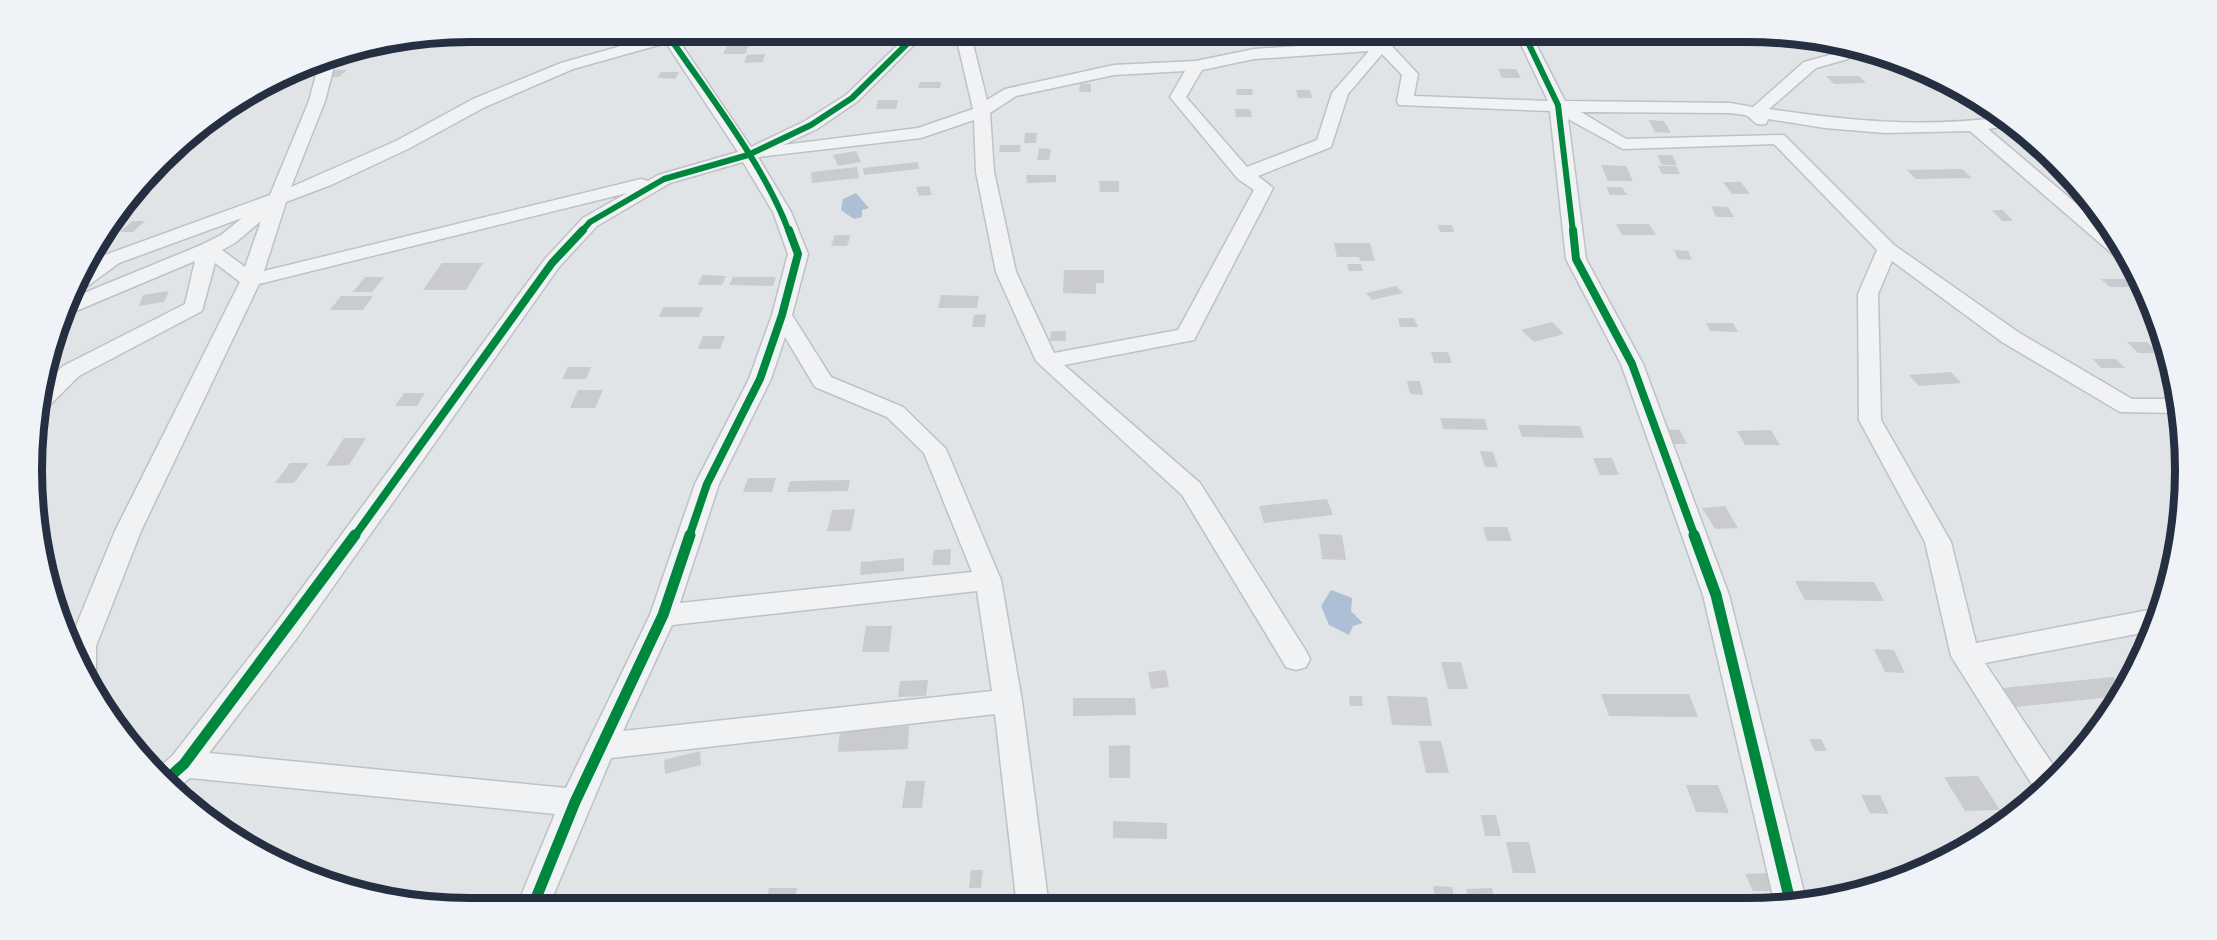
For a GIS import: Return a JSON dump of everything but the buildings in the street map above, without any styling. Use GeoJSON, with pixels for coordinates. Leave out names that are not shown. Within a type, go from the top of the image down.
{"type":"FeatureCollection","features":[{"type":"Feature","properties":{"kind":"street"},"geometry":{"type":"LineString","coordinates":[[88,276],[112,259],[325,181],[402,145],[479,104],[567,66],[643,42]]}},
{"type":"Feature","properties":{"kind":"street"},"geometry":{"type":"LineString","coordinates":[[536,898],[574,802],[663,615],[707,484],[760,379],[782,315],[798,254],[782,212],[748,155],[673,42]]}},
{"type":"Feature","properties":{"kind":"street"},"geometry":{"type":"LineString","coordinates":[[748,155],[811,125],[852,98],[909,42]]}},
{"type":"Feature","properties":{"kind":"street"},"geometry":{"type":"LineString","coordinates":[[965,42],[982,111],[985,172],[1006,272],[1047,362],[1191,489],[1296,659]]}},
{"type":"Feature","properties":{"kind":"street"},"geometry":{"type":"LineString","coordinates":[[208,249],[251,280],[664,179],[748,155],[921,133],[982,111],[1011,92],[1114,70],[1196,66],[1254,54],[1350,42]]}},
{"type":"Feature","properties":{"kind":"street"},"geometry":{"type":"LineString","coordinates":[[1244,175],[1325,143],[1340,93],[1379,42]]}},
{"type":"Feature","properties":{"kind":"street"},"geometry":{"type":"LineString","coordinates":[[1385,42],[1410,74],[1406,101],[1730,108],[1754,114],[1885,128],[1974,126],[1997,123]]}},
{"type":"Feature","properties":{"kind":"street"},"geometry":{"type":"LineString","coordinates":[[1528,42],[1558,105],[1576,259],[1632,364],[1716,595],[1789,896]]}},
{"type":"Feature","properties":{"kind":"street"},"geometry":{"type":"LineString","coordinates":[[1754,114],[1810,65],[1842,56],[1841,53]]}},
{"type":"Feature","properties":{"kind":"street"},"geometry":{"type":"LineString","coordinates":[[1047,362],[1186,335],[1264,188],[1244,175],[1178,97],[1196,66]]}},
{"type":"Feature","properties":{"kind":"street"},"geometry":{"type":"LineString","coordinates":[[82,649],[128,531],[251,280],[279,196],[317,101],[326,67]]}},
{"type":"Feature","properties":{"kind":"street"},"geometry":{"type":"LineString","coordinates":[[1558,105],[1623,144],[1778,139]]}},
{"type":"Feature","properties":{"kind":"street"},"geometry":{"type":"LineString","coordinates":[[1754,114],[1887,249],[2010,337],[2128,407],[2170,406]]}},
{"type":"Feature","properties":{"kind":"street"},"geometry":{"type":"LineString","coordinates":[[1974,126],[2109,242]]}},
{"type":"Feature","properties":{"kind":"street"},"geometry":{"type":"LineString","coordinates":[[175,772],[287,630],[552,263],[590,222],[664,179]]}},
{"type":"Feature","properties":{"kind":"street"},"geometry":{"type":"LineString","coordinates":[[76,304],[228,239],[279,196]]}},
{"type":"Feature","properties":{"kind":"street"},"geometry":{"type":"LineString","coordinates":[[49,393],[71,371],[195,307],[208,249]]}},
{"type":"Feature","properties":{"kind":"street"},"geometry":{"type":"LineString","coordinates":[[1887,249],[1868,294],[1870,420],[1938,542],[1965,656],[2044,778]]}},
{"type":"Feature","properties":{"kind":"street"},"geometry":{"type":"LineString","coordinates":[[782,315],[823,382],[895,412],[934,449],[988,580],[1008,701],[1032,898]]}},
{"type":"Feature","properties":{"kind":"street"},"geometry":{"type":"LineString","coordinates":[[663,615],[988,580]]}},
{"type":"Feature","properties":{"kind":"street"},"geometry":{"type":"LineString","coordinates":[[1965,656],[2147,621]]}},
{"type":"Feature","properties":{"kind":"street"},"geometry":{"type":"LineString","coordinates":[[601,746],[1008,701]]}},
{"type":"Feature","properties":{"kind":"street"},"geometry":{"type":"LineString","coordinates":[[175,772],[574,802]]}},
{"type":"Feature","properties":{"kind":"water"},"geometry":{"type":"Polygon","coordinates":[[[856,193],[869,208],[862,210],[862,217],[854,219],[841,210],[843,199],[856,193]]]}},
{"type":"Feature","properties":{"kind":"water"},"geometry":{"type":"Polygon","coordinates":[[[1331,590],[1352,598],[1351,611],[1363,623],[1353,626],[1349,635],[1329,625],[1321,606],[1331,590]]]}},
{"type":"Feature","properties":{"kind":"cycle path"},"geometry":{"type":"LineString","coordinates":[[536,898],[575,802],[663,615],[707,484],[760,379],[782,315],[798,254],[782,212],[748,155],[673,42]]}},
{"type":"Feature","properties":{"kind":"cycle path"},"geometry":{"type":"LineString","coordinates":[[170,776],[184,764],[287,630],[552,263],[590,222],[664,179],[748,155],[811,125],[852,98],[909,42]]}},
{"type":"Feature","properties":{"kind":"cycle path"},"geometry":{"type":"LineString","coordinates":[[1528,42],[1558,105],[1576,259],[1632,364],[1716,595],[1789,896]]}}]}
